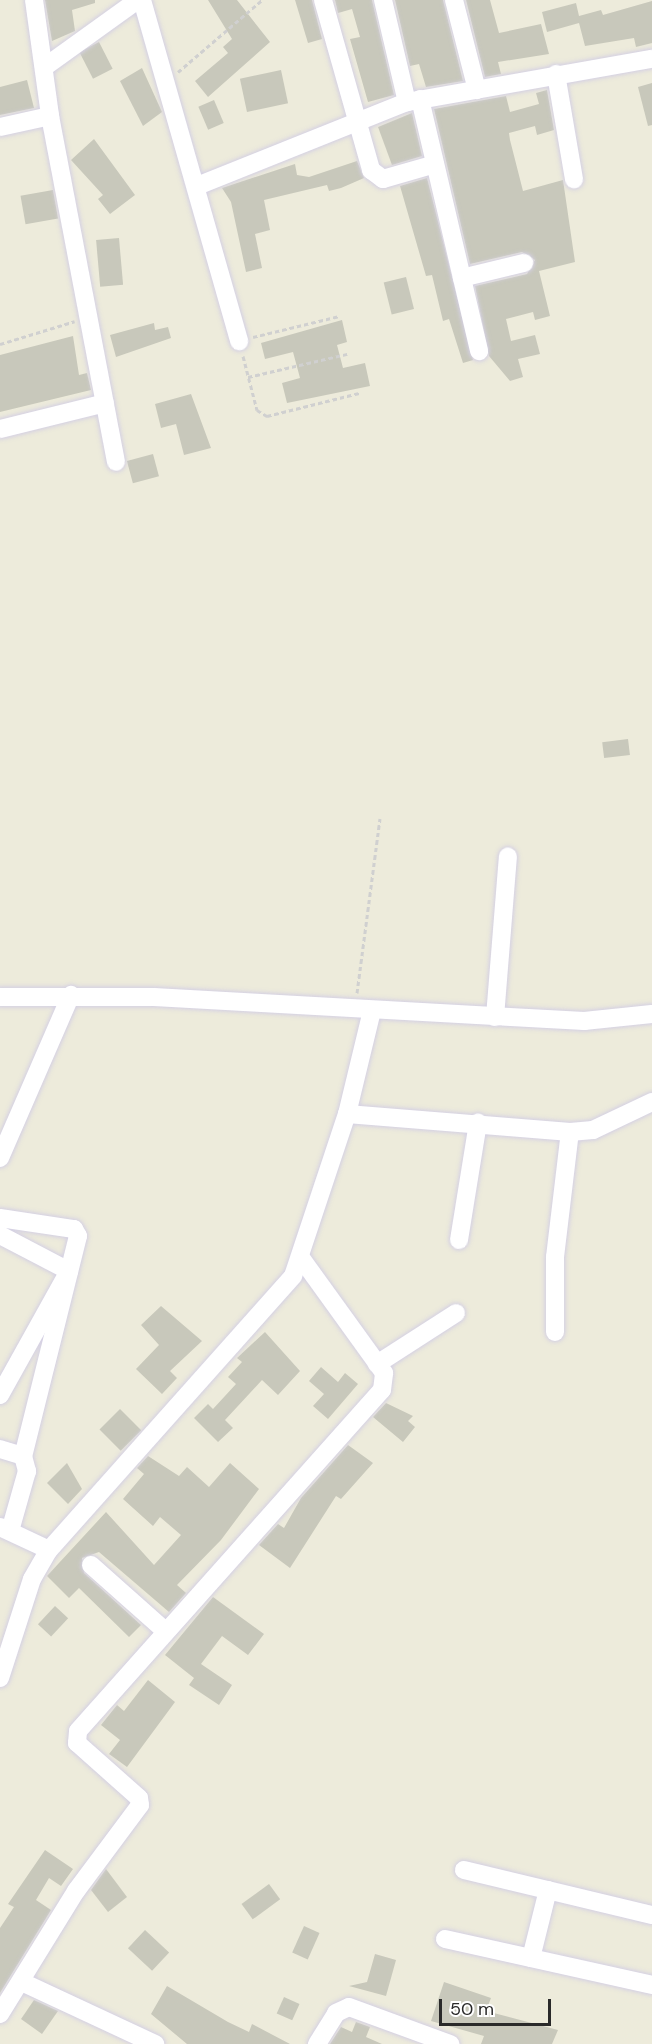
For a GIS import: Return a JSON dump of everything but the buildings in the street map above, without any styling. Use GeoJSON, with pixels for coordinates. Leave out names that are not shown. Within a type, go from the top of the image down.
{"type":"FeatureCollection","features":[{"type":"Feature","properties":{"kind":"street"},"geometry":{"type":"LineString","coordinates":[[34,0],[46,66],[50,116],[116,462]]}},
{"type":"Feature","properties":{"kind":"street"},"geometry":{"type":"LineString","coordinates":[[46,66],[140,0],[167,80],[239,341]]}},
{"type":"Feature","properties":{"kind":"street"},"geometry":{"type":"LineString","coordinates":[[323,0],[374,174],[383,179],[435,164]]}},
{"type":"Feature","properties":{"kind":"street"},"geometry":{"type":"LineString","coordinates":[[383,0],[435,164],[479,351]]}},
{"type":"Feature","properties":{"kind":"street"},"geometry":{"type":"LineString","coordinates":[[454,0],[477,90]]}},
{"type":"Feature","properties":{"kind":"street"},"geometry":{"type":"LineString","coordinates":[[197,186],[413,100],[652,59]]}},
{"type":"Feature","properties":{"kind":"street"},"geometry":{"type":"LineString","coordinates":[[556,74],[574,180]]}},
{"type":"Feature","properties":{"kind":"street"},"geometry":{"type":"LineString","coordinates":[[0,127],[50,116]]}},
{"type":"Feature","properties":{"kind":"street"},"geometry":{"type":"LineString","coordinates":[[462,278],[524,264]]}},
{"type":"Feature","properties":{"kind":"street"},"geometry":{"type":"LineString","coordinates":[[0,429],[105,403]]}},
{"type":"Feature","properties":{"kind":"street"},"geometry":{"type":"LineString","coordinates":[[495,1017],[508,856]]}},
{"type":"Feature","properties":{"kind":"street"},"geometry":{"type":"LineString","coordinates":[[0,1158],[71,995]]}},
{"type":"Feature","properties":{"kind":"street"},"geometry":{"type":"LineString","coordinates":[[0,997],[71,995],[585,1021],[652,1014]]}},
{"type":"Feature","properties":{"kind":"street"},"geometry":{"type":"LineString","coordinates":[[0,1678],[32,1579],[49,1550],[292,1276],[301,1258],[347,1114],[363,1010]]}},
{"type":"Feature","properties":{"kind":"street"},"geometry":{"type":"LineString","coordinates":[[347,1114],[570,1132],[593,1130],[652,1102]]}},
{"type":"Feature","properties":{"kind":"street"},"geometry":{"type":"LineString","coordinates":[[459,1240],[478,1123]]}},
{"type":"Feature","properties":{"kind":"street"},"geometry":{"type":"LineString","coordinates":[[555,1332],[555,1257],[570,1132]]}},
{"type":"Feature","properties":{"kind":"street"},"geometry":{"type":"LineString","coordinates":[[0,1218],[74,1229],[78,1246],[69,1271],[23,1456],[27,1471],[5,1529],[49,1550]]}},
{"type":"Feature","properties":{"kind":"street"},"geometry":{"type":"LineString","coordinates":[[0,1235],[69,1271]]}},
{"type":"Feature","properties":{"kind":"street"},"geometry":{"type":"LineString","coordinates":[[0,2014],[24,1983],[76,1891],[140,1806],[139,1798],[76,1736],[163,1629],[378,1397],[385,1378],[301,1258]]}},
{"type":"Feature","properties":{"kind":"street"},"geometry":{"type":"LineString","coordinates":[[0,1395],[69,1271]]}},
{"type":"Feature","properties":{"kind":"street"},"geometry":{"type":"LineString","coordinates":[[377,1364],[456,1313]]}},
{"type":"Feature","properties":{"kind":"street"},"geometry":{"type":"LineString","coordinates":[[0,1449],[23,1456]]}},
{"type":"Feature","properties":{"kind":"street"},"geometry":{"type":"LineString","coordinates":[[91,1565],[163,1629]]}},
{"type":"Feature","properties":{"kind":"street"},"geometry":{"type":"LineString","coordinates":[[464,1870],[652,1915]]}},
{"type":"Feature","properties":{"kind":"street"},"geometry":{"type":"LineString","coordinates":[[531,1958],[548,1890]]}},
{"type":"Feature","properties":{"kind":"street"},"geometry":{"type":"LineString","coordinates":[[445,1939],[652,1986]]}},
{"type":"Feature","properties":{"kind":"street"},"geometry":{"type":"LineString","coordinates":[[24,1983],[154,2044]]}},
{"type":"Feature","properties":{"kind":"street"},"geometry":{"type":"LineString","coordinates":[[317,2044],[336,2013],[349,2007],[450,2044]]}},
{"type":"Feature","properties":{"kind":"path"},"geometry":{"type":"LineString","coordinates":[[167,80],[262,0]]}},
{"type":"Feature","properties":{"kind":"path"},"geometry":{"type":"LineString","coordinates":[[340,316],[239,341],[257,410],[267,416],[359,393]]}},
{"type":"Feature","properties":{"kind":"path"},"geometry":{"type":"LineString","coordinates":[[0,344],[88,317]]}},
{"type":"Feature","properties":{"kind":"path"},"geometry":{"type":"LineString","coordinates":[[248,377],[347,354]]}},
{"type":"Feature","properties":{"kind":"path"},"geometry":{"type":"LineString","coordinates":[[363,1010],[380,819]]}}]}
